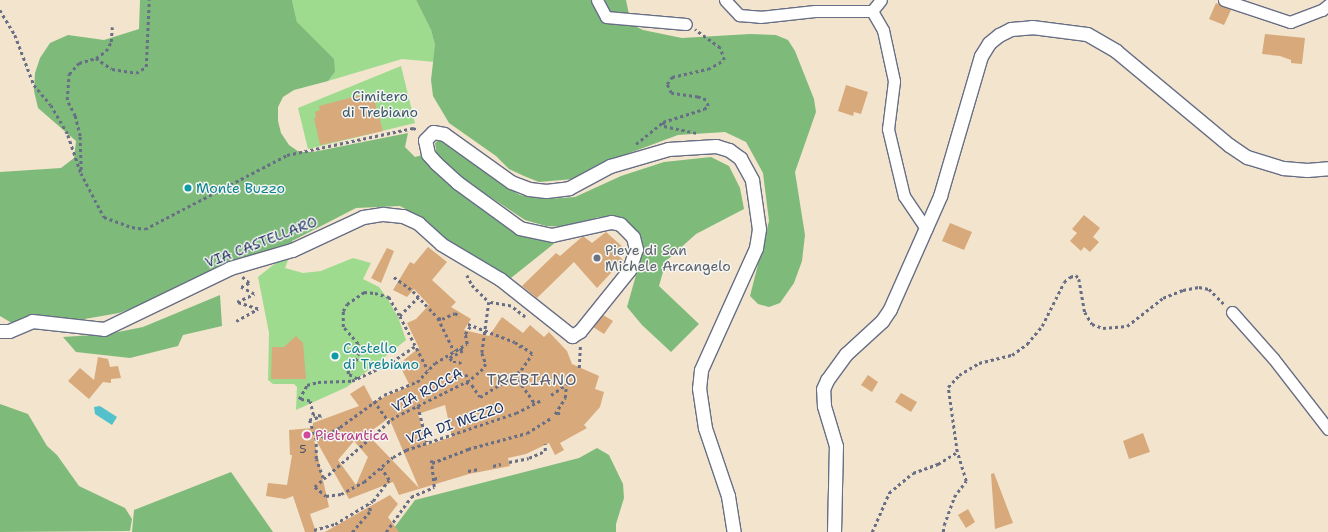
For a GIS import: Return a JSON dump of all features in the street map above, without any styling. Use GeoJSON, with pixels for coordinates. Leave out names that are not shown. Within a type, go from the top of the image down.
{"type":"FeatureCollection","features":[{"type":"Feature","properties":{"kind":"street"},"geometry":{"type":"LineString","coordinates":[[597,0],[606,17],[686,24]]}},
{"type":"Feature","properties":{"kind":"street"},"geometry":{"type":"LineString","coordinates":[[725,0],[739,14],[760,17],[814,11],[872,11]]}},
{"type":"Feature","properties":{"kind":"street"},"geometry":{"type":"LineString","coordinates":[[872,11],[881,0]]}},
{"type":"Feature","properties":{"kind":"street"},"geometry":{"type":"LineString","coordinates":[[1224,0],[1290,22],[1322,10],[1328,4]]}},
{"type":"Feature","properties":{"kind":"street"},"geometry":{"type":"LineString","coordinates":[[872,11],[883,30],[894,81],[888,129],[904,196],[926,229]]}},
{"type":"Feature","properties":{"kind":"street"},"geometry":{"type":"LineString","coordinates":[[834,532],[836,446],[824,406],[823,389],[833,368],[886,315],[926,229],[946,180],[981,56],[989,43],[1011,29],[1032,27],[1087,34],[1100,39],[1247,157],[1283,168],[1307,170],[1328,168]]}},
{"type":"Feature","properties":{"kind":"street"},"geometry":{"type":"LineString","coordinates":[[580,331],[629,270],[636,249],[633,237],[620,224],[611,222],[552,235],[520,228],[458,183],[436,163],[425,146],[425,140],[429,135],[433,132],[444,134],[511,182],[529,189],[546,191],[569,188],[610,166],[668,149],[716,146],[729,150],[740,158],[752,180],[759,229],[756,248],[701,370],[699,388],[705,428],[728,496],[734,532]]}},
{"type":"Feature","properties":{"kind":"street","name":"VIA CASTELLARO"},"geometry":{"type":"LineString","coordinates":[[0,331],[9,331],[32,321],[104,329],[230,268],[298,248],[363,217],[383,214],[403,216],[418,223],[441,244],[518,293],[567,334],[572,336],[580,331]]}},
{"type":"Feature","properties":{"kind":"street"},"geometry":{"type":"LineString","coordinates":[[1232,312],[1273,358],[1328,429]]}},
{"type":"Feature","properties":{"kind":"path"},"geometry":{"type":"LineString","coordinates":[[96,58],[112,69],[136,73],[146,67],[149,0]]}},
{"type":"Feature","properties":{"kind":"path"},"geometry":{"type":"LineString","coordinates":[[0,10],[15,35],[34,85],[51,105],[68,135],[81,173],[104,217],[145,229],[287,155],[413,128],[429,135]]}},
{"type":"Feature","properties":{"kind":"path"},"geometry":{"type":"LineString","coordinates":[[634,146],[663,122],[704,110],[708,106],[706,100],[698,97],[671,93],[667,84],[672,77],[708,69],[724,60],[720,48],[686,24]]}},
{"type":"Feature","properties":{"kind":"path"},"geometry":{"type":"LineString","coordinates":[[81,173],[80,136],[75,116],[67,100],[69,74],[79,64],[96,58],[106,51],[111,42],[112,27]]}},
{"type":"Feature","properties":{"kind":"path"},"geometry":{"type":"LineString","coordinates":[[663,122],[664,126],[703,136],[716,146]]}},
{"type":"Feature","properties":{"kind":"path"},"geometry":{"type":"LineString","coordinates":[[463,257],[463,268],[472,285],[489,302],[511,306],[523,316]]}},
{"type":"Feature","properties":{"kind":"path"},"geometry":{"type":"LineString","coordinates":[[230,268],[249,282],[241,287],[254,294],[237,302],[258,309],[236,321]]}},
{"type":"Feature","properties":{"kind":"path"},"geometry":{"type":"LineString","coordinates":[[943,532],[954,497],[966,481],[957,452],[948,388],[959,375],[979,363],[1012,355],[1028,344],[1042,326],[1064,282],[1070,277],[1076,275],[1079,279],[1085,312],[1092,324],[1103,328],[1127,326],[1163,298],[1199,287],[1209,289],[1232,312]]}},
{"type":"Feature","properties":{"kind":"path"},"geometry":{"type":"LineString","coordinates":[[394,277],[419,297],[438,318],[454,351]]}},
{"type":"Feature","properties":{"kind":"path"},"geometry":{"type":"LineString","coordinates":[[358,379],[348,374],[348,369],[356,361],[359,351],[358,344],[343,327],[343,310],[347,304],[364,292],[389,297],[428,370]]}},
{"type":"Feature","properties":{"kind":"path"},"geometry":{"type":"LineString","coordinates":[[400,316],[419,297]]}},
{"type":"Feature","properties":{"kind":"path"},"geometry":{"type":"LineString","coordinates":[[487,332],[489,302]]}},
{"type":"Feature","properties":{"kind":"path"},"geometry":{"type":"LineString","coordinates":[[438,318],[442,319],[455,313],[460,316]]}},
{"type":"Feature","properties":{"kind":"path"},"geometry":{"type":"LineString","coordinates":[[316,440],[340,427],[374,401],[417,382],[428,370],[454,351],[467,344],[465,334],[470,324],[521,347],[532,354],[515,375],[480,397],[472,384],[468,381],[466,374]]}},
{"type":"Feature","properties":{"kind":"path"},"geometry":{"type":"LineString","coordinates":[[579,368],[580,331]]}},
{"type":"Feature","properties":{"kind":"path","name":"VIA ROCCA"},"geometry":{"type":"LineString","coordinates":[[315,486],[389,422],[468,381],[486,364],[482,353],[487,332]]}},
{"type":"Feature","properties":{"kind":"path"},"geometry":{"type":"LineString","coordinates":[[323,478],[316,459],[316,440],[308,420],[321,416],[313,415],[310,401],[299,399],[307,384],[358,379],[387,365],[415,346]]}},
{"type":"Feature","properties":{"kind":"path"},"geometry":{"type":"LineString","coordinates":[[460,348],[463,351],[450,358],[453,362],[460,362],[461,364]]}},
{"type":"Feature","properties":{"kind":"path"},"geometry":{"type":"LineString","coordinates":[[515,375],[535,404]]}},
{"type":"Feature","properties":{"kind":"path"},"geometry":{"type":"LineString","coordinates":[[551,395],[566,386],[570,381]]}},
{"type":"Feature","properties":{"kind":"path"},"geometry":{"type":"LineString","coordinates":[[555,414],[558,412],[565,398],[566,386]]}},
{"type":"Feature","properties":{"kind":"path","name":"VIA DI MEZZO"},"geometry":{"type":"LineString","coordinates":[[315,486],[326,496],[341,494],[364,482],[393,457],[427,442],[485,424],[535,404],[543,399]]}},
{"type":"Feature","properties":{"kind":"path"},"geometry":{"type":"LineString","coordinates":[[374,401],[389,422]]}},
{"type":"Feature","properties":{"kind":"path"},"geometry":{"type":"LineString","coordinates":[[418,406],[427,442]]}},
{"type":"Feature","properties":{"kind":"path"},"geometry":{"type":"LineString","coordinates":[[558,412],[561,417]]}},
{"type":"Feature","properties":{"kind":"path"},"geometry":{"type":"LineString","coordinates":[[386,532],[411,497],[434,487],[431,462],[468,448],[527,433],[551,418]]}},
{"type":"Feature","properties":{"kind":"path"},"geometry":{"type":"LineString","coordinates":[[509,462],[529,458],[545,451],[545,444]]}},
{"type":"Feature","properties":{"kind":"path"},"geometry":{"type":"LineString","coordinates":[[872,532],[889,493],[913,473],[938,464],[957,452]]}},
{"type":"Feature","properties":{"kind":"path"},"geometry":{"type":"LineString","coordinates":[[493,466],[501,464]]}},
{"type":"Feature","properties":{"kind":"path"},"geometry":{"type":"LineString","coordinates":[[314,530],[335,524],[369,504],[389,480],[380,468]]}},
{"type":"Feature","properties":{"kind":"path"},"geometry":{"type":"LineString","coordinates":[[468,471],[479,468]]}},
{"type":"Feature","properties":{"kind":"path"},"geometry":{"type":"LineString","coordinates":[[434,479],[440,477]]}},
{"type":"Feature","properties":{"kind":"path"},"geometry":{"type":"LineString","coordinates":[[352,532],[370,511],[369,504]]}},
{"type":"Feature","properties":{"kind":"green space"},"geometry":{"type":"Polygon","coordinates":[[[140,0],[292,0],[297,22],[334,59],[335,72],[328,81],[294,90],[283,97],[278,107],[278,121],[281,133],[289,145],[299,152],[313,152],[408,133],[405,147],[415,157],[422,155],[447,182],[491,215],[517,234],[556,242],[511,278],[500,279],[418,223],[411,212],[400,206],[356,208],[292,241],[292,250],[119,313],[56,324],[10,322],[0,316],[0,172],[61,168],[74,158],[76,141],[38,108],[34,91],[35,73],[40,58],[50,43],[68,35],[104,40],[139,29],[140,0]]]}},
{"type":"Feature","properties":{"kind":"green space"},"geometry":{"type":"Polygon","coordinates":[[[292,0],[416,0],[431,30],[435,45],[435,62],[402,59],[328,81],[335,72],[297,22],[292,0]]]}},
{"type":"Feature","properties":{"kind":"green space"},"geometry":{"type":"Polygon","coordinates":[[[416,0],[626,0],[631,24],[643,30],[682,38],[750,34],[776,35],[788,40],[795,51],[814,99],[816,112],[795,172],[805,235],[802,261],[794,283],[780,303],[769,307],[758,304],[750,296],[769,221],[763,173],[746,142],[725,132],[678,135],[605,162],[573,179],[539,182],[524,176],[509,169],[496,156],[449,123],[433,96],[431,80],[435,45],[431,30],[416,0]]]}},
{"type":"Feature","properties":{"kind":"green space","name":"Cimitero di Trebiano"},"geometry":{"type":"Polygon","coordinates":[[[401,66],[415,123],[308,149],[298,108],[401,66]]]}},
{"type":"Feature","properties":{"kind":"green space"},"geometry":{"type":"Polygon","coordinates":[[[439,140],[520,195],[545,199],[575,197],[621,176],[664,162],[711,157],[729,166],[740,188],[744,209],[696,234],[666,261],[659,286],[699,324],[671,352],[642,325],[627,307],[642,254],[640,241],[627,221],[617,218],[599,217],[568,227],[546,226],[525,220],[463,179],[437,157],[435,143],[439,140]]]}},
{"type":"Feature","properties":{"kind":"green space"},"geometry":{"type":"Polygon","coordinates":[[[292,250],[285,268],[303,273],[321,271],[353,258],[371,263],[363,279],[379,287],[387,298],[398,317],[406,340],[347,387],[296,410],[297,387],[294,384],[273,384],[268,380],[269,333],[258,277],[292,250]]]}},
{"type":"Feature","properties":{"kind":"green space"},"geometry":{"type":"Polygon","coordinates":[[[220,295],[222,326],[183,335],[178,346],[130,358],[76,352],[63,337],[108,334],[143,327],[220,295]]]}},
{"type":"Feature","properties":{"kind":"green space"},"geometry":{"type":"Polygon","coordinates":[[[0,404],[28,414],[47,446],[57,455],[79,486],[125,508],[132,519],[130,531],[0,532],[0,404]]]}},
{"type":"Feature","properties":{"kind":"green space"},"geometry":{"type":"Polygon","coordinates":[[[597,448],[609,455],[623,484],[624,498],[616,524],[616,532],[391,532],[415,500],[579,458],[597,448]]]}},
{"type":"Feature","properties":{"kind":"green space"},"geometry":{"type":"Polygon","coordinates":[[[231,472],[273,532],[132,532],[134,510],[231,472]]]}},
{"type":"Feature","properties":{"kind":"water"},"geometry":{"type":"Polygon","coordinates":[[[100,406],[117,417],[112,425],[95,414],[94,407],[100,406]]]}},
{"type":"Feature","properties":{"kind":"building"},"geometry":{"type":"Polygon","coordinates":[[[1216,3],[1231,10],[1224,25],[1209,19],[1216,3]]]}},
{"type":"Feature","properties":{"kind":"building"},"geometry":{"type":"Polygon","coordinates":[[[1265,34],[1305,38],[1302,64],[1291,63],[1291,60],[1280,56],[1262,54],[1265,34]]]}},
{"type":"Feature","properties":{"kind":"building"},"geometry":{"type":"Polygon","coordinates":[[[846,85],[868,92],[861,114],[854,112],[853,116],[838,111],[846,85]]]}},
{"type":"Feature","properties":{"kind":"building"},"geometry":{"type":"Polygon","coordinates":[[[368,93],[369,97],[373,96],[383,131],[320,145],[314,118],[316,118],[315,112],[320,110],[319,106],[368,93]]]}},
{"type":"Feature","properties":{"kind":"building"},"geometry":{"type":"Polygon","coordinates":[[[1084,215],[1100,228],[1093,237],[1099,242],[1090,252],[1084,247],[1081,251],[1070,241],[1077,233],[1072,229],[1084,215]]]}},
{"type":"Feature","properties":{"kind":"building"},"geometry":{"type":"Polygon","coordinates":[[[950,223],[972,232],[964,250],[942,241],[950,223]]]}},
{"type":"Feature","properties":{"kind":"building","name":"Pieve di San Michele Arcangelo"},"geometry":{"type":"Polygon","coordinates":[[[606,232],[625,249],[619,256],[623,260],[597,288],[574,262],[537,298],[522,286],[556,253],[560,256],[583,236],[592,243],[606,232]]]}},
{"type":"Feature","properties":{"kind":"building"},"geometry":{"type":"Polygon","coordinates":[[[428,247],[447,262],[432,280],[456,302],[451,307],[471,319],[464,330],[489,336],[502,317],[523,333],[530,325],[544,337],[549,332],[567,351],[572,364],[599,376],[595,389],[604,392],[600,407],[584,425],[587,428],[560,443],[564,450],[555,455],[549,443],[526,454],[508,458],[510,466],[469,474],[399,495],[393,482],[349,499],[313,435],[329,507],[310,514],[316,532],[305,532],[293,496],[285,499],[266,496],[268,483],[287,485],[292,455],[290,455],[289,430],[312,428],[312,432],[313,423],[359,406],[350,394],[364,385],[373,402],[410,386],[401,368],[391,370],[419,348],[407,323],[416,319],[429,305],[414,289],[407,297],[393,290],[410,262],[414,264],[428,247]],[[445,405],[418,414],[427,445],[452,437],[445,405]],[[389,418],[367,434],[419,488],[389,418]],[[354,441],[338,460],[356,485],[368,457],[354,441]]]}},
{"type":"Feature","properties":{"kind":"building"},"geometry":{"type":"Polygon","coordinates":[[[387,248],[394,251],[381,283],[371,278],[387,248]]]}},
{"type":"Feature","properties":{"kind":"building"},"geometry":{"type":"Polygon","coordinates":[[[603,315],[613,321],[604,334],[593,327],[603,315]]]}},
{"type":"Feature","properties":{"kind":"building"},"geometry":{"type":"Polygon","coordinates":[[[296,336],[303,343],[306,379],[271,379],[272,347],[284,347],[296,336]]]}},
{"type":"Feature","properties":{"kind":"building"},"geometry":{"type":"Polygon","coordinates":[[[98,357],[108,359],[110,367],[118,366],[121,378],[111,379],[111,383],[103,382],[89,399],[68,381],[80,368],[94,380],[98,357]]]}},
{"type":"Feature","properties":{"kind":"building"},"geometry":{"type":"Polygon","coordinates":[[[868,375],[878,382],[872,392],[861,385],[868,375]]]}},
{"type":"Feature","properties":{"kind":"building"},"geometry":{"type":"Polygon","coordinates":[[[901,393],[917,402],[911,412],[895,402],[901,393]]]}},
{"type":"Feature","properties":{"kind":"building"},"geometry":{"type":"Polygon","coordinates":[[[1143,433],[1150,452],[1129,459],[1123,441],[1143,433]]]}},
{"type":"Feature","properties":{"kind":"building"},"geometry":{"type":"Polygon","coordinates":[[[994,473],[1013,523],[995,529],[991,474],[994,473]]]}},
{"type":"Feature","properties":{"kind":"building"},"geometry":{"type":"Polygon","coordinates":[[[390,495],[398,504],[388,517],[399,532],[325,532],[390,495]]]}},
{"type":"Feature","properties":{"kind":"building"},"geometry":{"type":"Polygon","coordinates":[[[968,509],[975,522],[966,528],[958,515],[968,509]]]}},
{"type":"Feature","properties":{"kind":"place","name":"Monte Buzzo"},"geometry":{"type":"Point","coordinates":[188,188]}},
{"type":"Feature","properties":{"kind":"place","name":"Pieve di San Michele Arcangelo"},"geometry":{"type":"Point","coordinates":[597,258]}},
{"type":"Feature","properties":{"kind":"place","name":"Castello di Trebiano"},"geometry":{"type":"Point","coordinates":[335,356]}},
{"type":"Feature","properties":{"kind":"place","name":"Pietrantica"},"geometry":{"type":"Point","coordinates":[307,435]}},
{"type":"Feature","properties":{"kind":"district","name":"TREBIANO"},"geometry":{"type":"Point","coordinates":[532,380]}}]}
